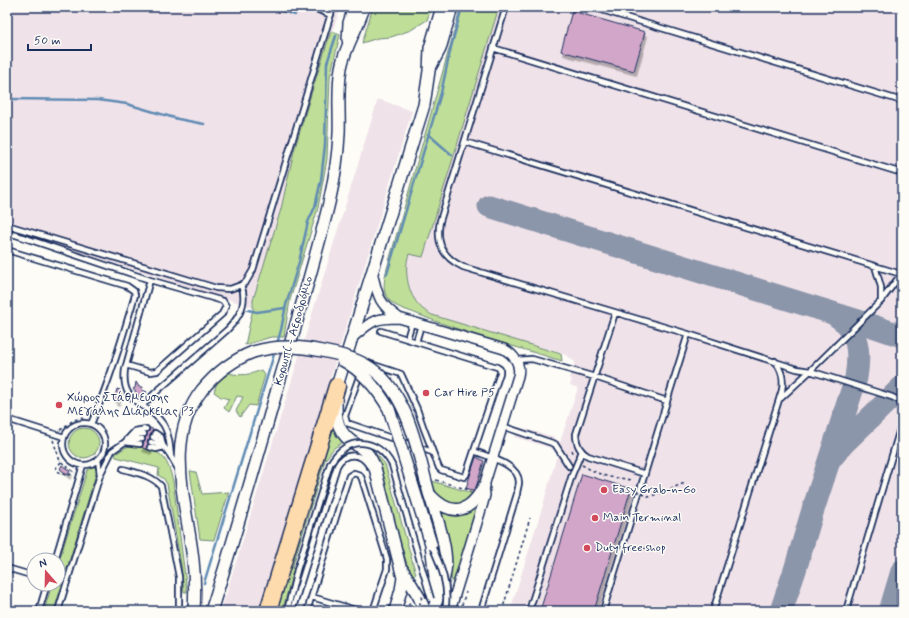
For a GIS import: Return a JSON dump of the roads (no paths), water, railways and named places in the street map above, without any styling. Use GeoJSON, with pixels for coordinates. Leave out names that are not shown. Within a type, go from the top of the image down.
{"type":"FeatureCollection","features":[{"type":"Feature","properties":{"kind":"highway"},"geometry":{"type":"LineString","coordinates":[[268,611],[337,386]]}},
{"type":"Feature","properties":{"kind":"street"},"geometry":{"type":"LineString","coordinates":[[347,45],[349,22],[354,7]]}},
{"type":"Feature","properties":{"kind":"street"},"geometry":{"type":"LineString","coordinates":[[347,45],[359,23],[364,7]]}},
{"type":"Feature","properties":{"kind":"street"},"geometry":{"type":"LineString","coordinates":[[395,611],[401,590],[402,578],[375,468],[367,452],[350,440],[338,423],[336,410],[337,386],[424,105],[429,71],[430,48],[442,7]]}},
{"type":"Feature","properties":{"kind":"street"},"geometry":{"type":"LineString","coordinates":[[429,71],[440,49],[452,7]]}},
{"type":"Feature","properties":{"kind":"street","name":"Κορωπί - Αεροδρόμιο"},"geometry":{"type":"LineString","coordinates":[[211,611],[233,545],[311,274],[326,214],[334,172],[338,136],[340,77],[347,45]]}},
{"type":"Feature","properties":{"kind":"street"},"geometry":{"type":"LineString","coordinates":[[372,272],[381,302],[385,308],[399,318]]}},
{"type":"Feature","properties":{"kind":"street"},"geometry":{"type":"LineString","coordinates":[[352,337],[376,319],[399,318],[504,349],[510,353],[518,364],[519,373],[484,486],[477,498],[467,507],[454,510],[441,505],[429,494]]}},
{"type":"Feature","properties":{"kind":"street"},"geometry":{"type":"LineString","coordinates":[[194,611],[195,588],[193,559],[181,486],[180,443],[185,421],[191,407],[208,382],[232,362],[253,352],[275,347],[291,346],[306,347],[346,356],[366,365],[376,372],[388,385],[400,403],[411,428],[441,533],[445,554],[445,573],[428,606]]}},
{"type":"Feature","properties":{"kind":"street"},"geometry":{"type":"LineString","coordinates":[[321,351],[335,356],[355,368],[372,384],[389,409],[432,544],[435,578],[428,606]]}},
{"type":"Feature","properties":{"kind":"street"},"geometry":{"type":"LineString","coordinates":[[450,611],[483,503],[485,495],[484,486]]}},
{"type":"Feature","properties":{"kind":"street"},"geometry":{"type":"LineString","coordinates":[[400,565],[419,597],[428,606]]}},
{"type":"Feature","properties":{"kind":"lane"},"geometry":{"type":"LineString","coordinates":[[311,7],[331,15]]}},
{"type":"Feature","properties":{"kind":"lane"},"geometry":{"type":"LineString","coordinates":[[7,225],[216,288],[230,289],[246,282],[253,270],[333,7]]}},
{"type":"Feature","properties":{"kind":"lane"},"geometry":{"type":"LineString","coordinates":[[506,7],[438,229],[439,241],[447,257],[463,267],[688,334],[798,369],[810,371],[895,398],[902,403]]}},
{"type":"Feature","properties":{"kind":"lane"},"geometry":{"type":"LineString","coordinates":[[592,7],[902,101]]}},
{"type":"Feature","properties":{"kind":"lane"},"geometry":{"type":"LineString","coordinates":[[494,48],[902,173]]}},
{"type":"Feature","properties":{"kind":"lane"},"geometry":{"type":"LineString","coordinates":[[465,142],[902,274],[881,301],[780,399]]}},
{"type":"Feature","properties":{"kind":"lane"},"geometry":{"type":"LineString","coordinates":[[7,234],[16,235],[150,280],[224,301],[226,306],[222,314],[157,371],[150,372],[126,365]]}},
{"type":"Feature","properties":{"kind":"lane"},"geometry":{"type":"LineString","coordinates":[[7,250],[127,286],[132,288],[134,291],[135,295],[119,348],[99,406],[91,424]]}},
{"type":"Feature","properties":{"kind":"lane"},"geometry":{"type":"LineString","coordinates":[[875,266],[881,287],[881,301]]}},
{"type":"Feature","properties":{"kind":"lane"},"geometry":{"type":"LineString","coordinates":[[150,280],[126,365],[124,379],[125,388],[129,395],[158,417],[165,426],[171,457]]}},
{"type":"Feature","properties":{"kind":"lane"},"geometry":{"type":"LineString","coordinates":[[142,406],[235,322],[243,304],[244,296],[241,285]]}},
{"type":"Feature","properties":{"kind":"lane"},"geometry":{"type":"LineString","coordinates":[[614,313],[576,434],[577,443],[582,452],[588,456],[645,474]]}},
{"type":"Feature","properties":{"kind":"lane"},"geometry":{"type":"LineString","coordinates":[[407,339],[412,322]]}},
{"type":"Feature","properties":{"kind":"lane"},"geometry":{"type":"LineString","coordinates":[[416,342],[421,325]]}},
{"type":"Feature","properties":{"kind":"lane"},"geometry":{"type":"LineString","coordinates":[[381,331],[500,369],[474,452],[466,475],[463,477],[439,468],[417,408],[401,374],[371,363],[363,365],[345,416],[347,423],[432,452]]}},
{"type":"Feature","properties":{"kind":"lane"},"geometry":{"type":"LineString","coordinates":[[603,611],[688,334]]}},
{"type":"Feature","properties":{"kind":"lane"},"geometry":{"type":"LineString","coordinates":[[516,360],[532,359],[595,377],[667,402]]}},
{"type":"Feature","properties":{"kind":"lane"},"geometry":{"type":"LineString","coordinates":[[713,611],[780,399],[783,382],[780,368],[775,362]]}},
{"type":"Feature","properties":{"kind":"lane"},"geometry":{"type":"LineString","coordinates":[[7,419],[64,437]]}},
{"type":"Feature","properties":{"kind":"lane"},"geometry":{"type":"LineString","coordinates":[[846,611],[902,422]]}},
{"type":"Feature","properties":{"kind":"lane"},"geometry":{"type":"LineString","coordinates":[[82,423],[91,424],[100,431],[104,438],[102,454],[91,464],[83,465],[75,463],[65,454],[63,446],[64,437],[68,430],[74,426],[82,423]]}},
{"type":"Feature","properties":{"kind":"lane"},"geometry":{"type":"LineString","coordinates":[[502,426],[555,444],[569,466]]}},
{"type":"Feature","properties":{"kind":"lane"},"geometry":{"type":"LineString","coordinates":[[102,454],[112,451],[133,436],[139,434],[143,437],[125,442]]}},
{"type":"Feature","properties":{"kind":"lane"},"geometry":{"type":"LineString","coordinates":[[164,448],[161,437],[152,440],[164,448],[171,457],[178,470],[181,486]]}},
{"type":"Feature","properties":{"kind":"lane"},"geometry":{"type":"LineString","coordinates":[[287,611],[330,464],[336,453],[344,447],[354,444],[369,444],[375,446],[384,453],[392,465],[428,606]]}},
{"type":"Feature","properties":{"kind":"lane"},"geometry":{"type":"LineString","coordinates":[[58,611],[100,475],[112,451]]}},
{"type":"Feature","properties":{"kind":"lane"},"geometry":{"type":"LineString","coordinates":[[474,452],[492,458],[512,468],[519,481],[481,611]]}},
{"type":"Feature","properties":{"kind":"lane"},"geometry":{"type":"LineString","coordinates":[[529,611],[572,475],[582,452]]}},
{"type":"Feature","properties":{"kind":"lane"},"geometry":{"type":"LineString","coordinates":[[292,611],[339,462],[351,455],[358,456],[364,460],[370,468],[381,495]]}},
{"type":"Feature","properties":{"kind":"lane"},"geometry":{"type":"LineString","coordinates":[[98,459],[100,475]]}},
{"type":"Feature","properties":{"kind":"lane"},"geometry":{"type":"LineString","coordinates":[[57,552],[83,465]]}},
{"type":"Feature","properties":{"kind":"lane"},"geometry":{"type":"LineString","coordinates":[[123,469],[150,477],[157,481],[161,486],[179,577],[179,611]]}},
{"type":"Feature","properties":{"kind":"lane"},"geometry":{"type":"LineString","coordinates":[[307,611],[348,479],[351,474],[357,473],[362,478],[387,559],[387,569],[373,611]]}},
{"type":"Feature","properties":{"kind":"lane"},"geometry":{"type":"LineString","coordinates":[[432,544],[443,572],[446,591],[446,611]]}},
{"type":"Feature","properties":{"kind":"lane"},"geometry":{"type":"LineString","coordinates":[[7,568],[26,574]]}},
{"type":"Feature","properties":{"kind":"lane"},"geometry":{"type":"LineString","coordinates":[[39,611],[45,592]]}},
{"type":"Feature","properties":{"kind":"lane"},"geometry":{"type":"LineString","coordinates":[[312,597],[359,611]]}},
{"type":"Feature","properties":{"kind":"waterway"},"geometry":{"type":"LineString","coordinates":[[269,7],[295,15]]}},
{"type":"Feature","properties":{"kind":"waterway"},"geometry":{"type":"LineString","coordinates":[[387,274],[441,93],[462,7]]}},
{"type":"Feature","properties":{"kind":"waterway"},"geometry":{"type":"LineString","coordinates":[[277,344],[308,222],[315,207],[321,180],[325,145],[327,63],[336,36]]}},
{"type":"Feature","properties":{"kind":"waterway"},"geometry":{"type":"LineString","coordinates":[[7,99],[98,100],[127,104],[178,119],[204,124]]}},
{"type":"Feature","properties":{"kind":"waterway"},"geometry":{"type":"LineString","coordinates":[[428,134],[452,155]]}},
{"type":"Feature","properties":{"kind":"waterway"},"geometry":{"type":"LineString","coordinates":[[248,310],[257,312],[285,308]]}},
{"type":"Feature","properties":{"kind":"waterway"},"geometry":{"type":"LineString","coordinates":[[204,583],[275,351]]}},
{"type":"Feature","properties":{"kind":"place","name":"Car Hire P5"},"geometry":{"type":"Point","coordinates":[426,393]}},
{"type":"Feature","properties":{"kind":"place","name":"Χώρος Στάθμευσης Μεγάλης Διάρκειας P3"},"geometry":{"type":"Point","coordinates":[59,405]}},
{"type":"Feature","properties":{"kind":"place","name":"Easy Grab-n-Go"},"geometry":{"type":"Point","coordinates":[604,490]}},
{"type":"Feature","properties":{"kind":"place","name":"Main Terminal"},"geometry":{"type":"Point","coordinates":[595,518]}},
{"type":"Feature","properties":{"kind":"place","name":"Duty free shop"},"geometry":{"type":"Point","coordinates":[587,548]}}]}
